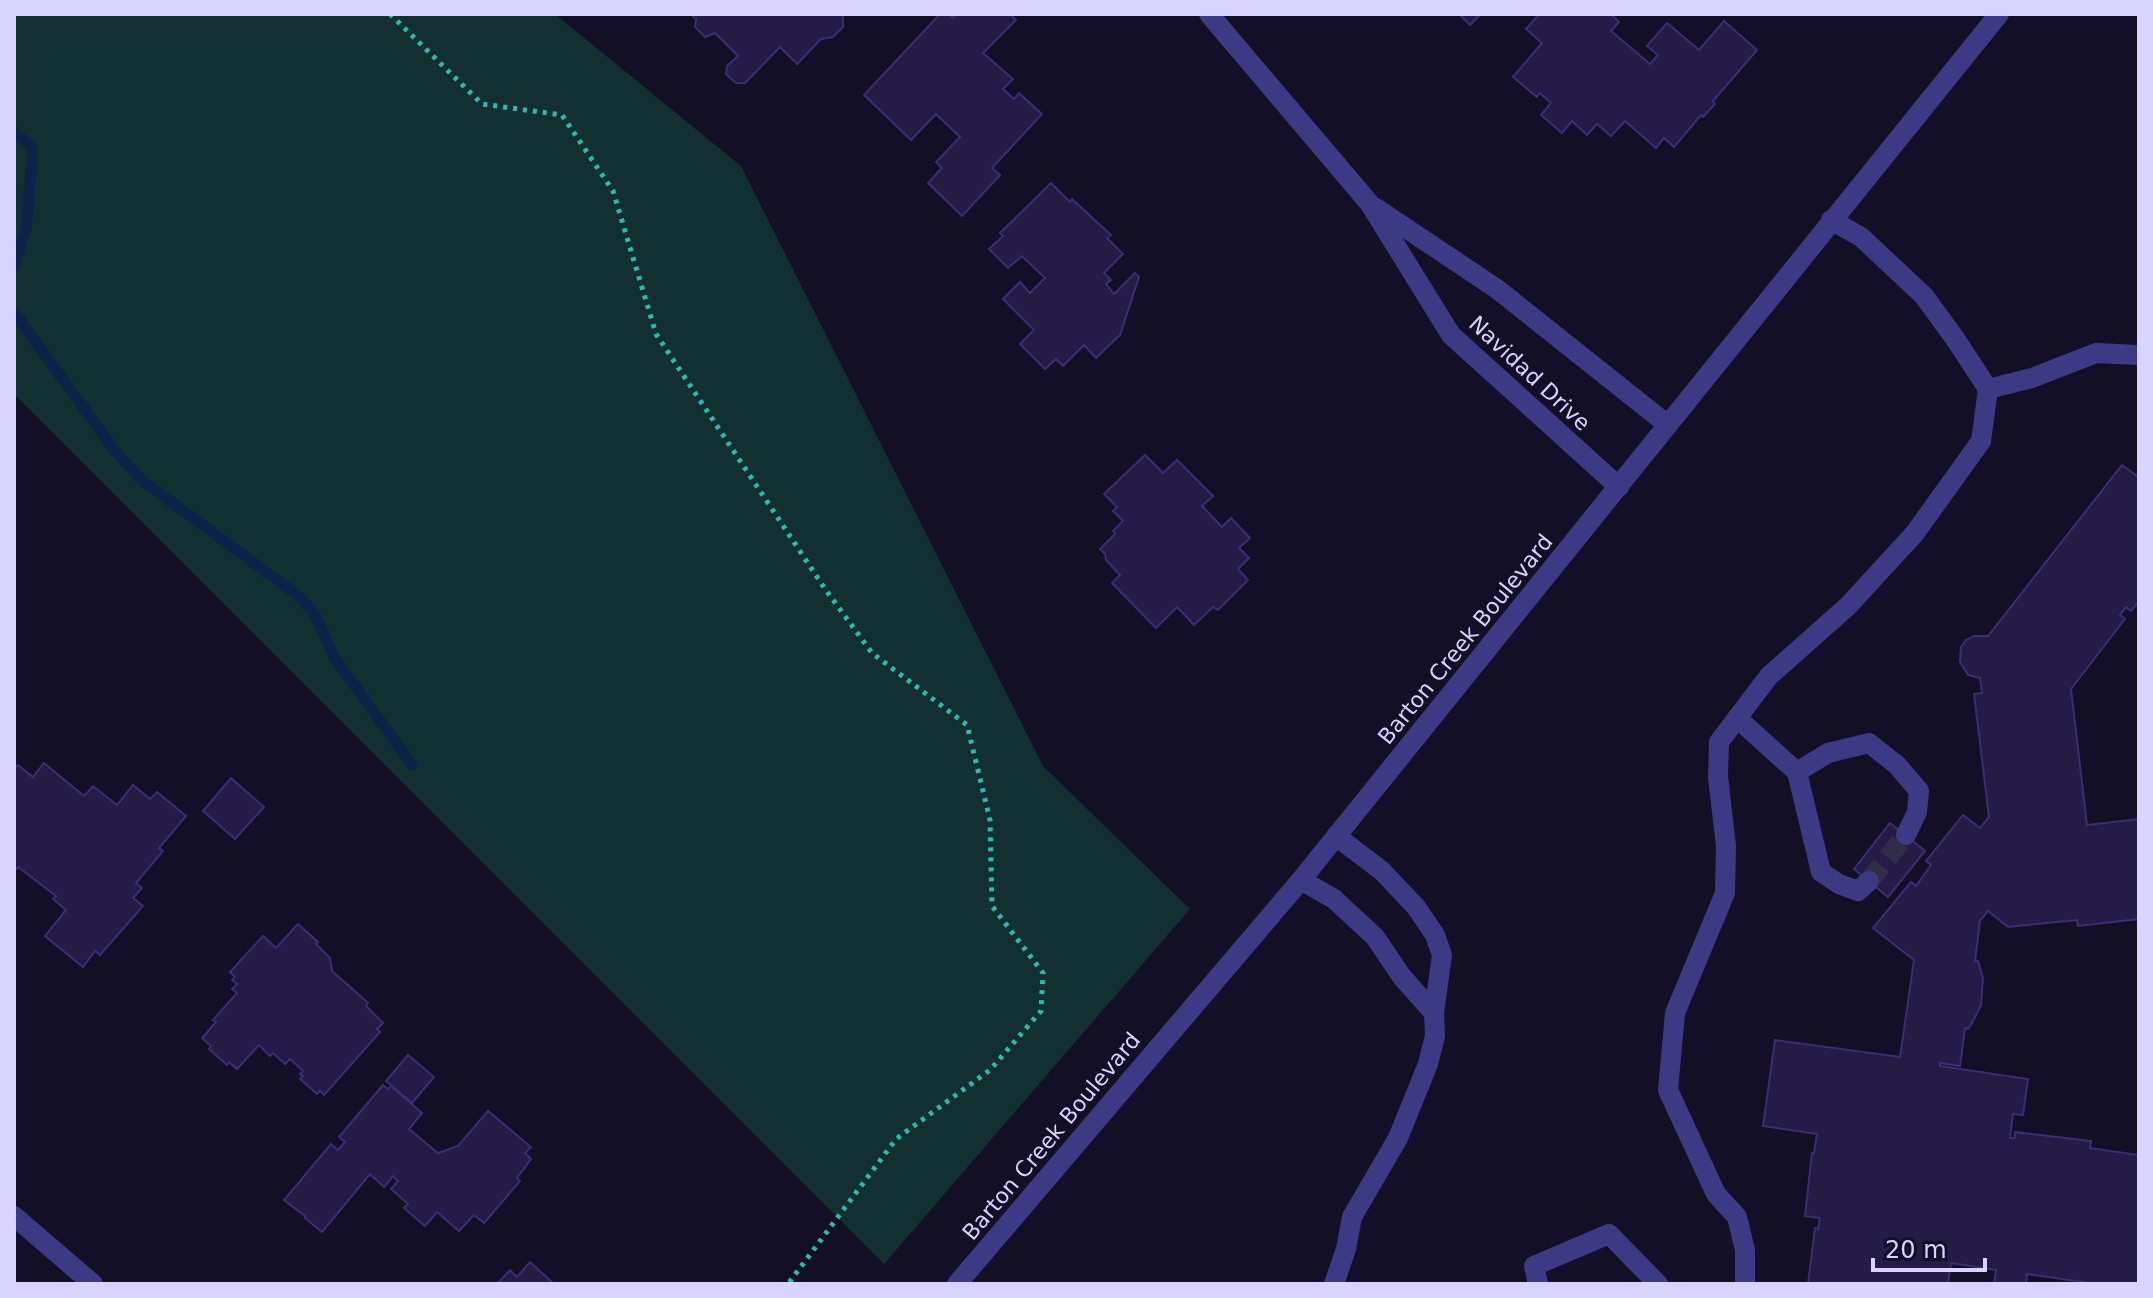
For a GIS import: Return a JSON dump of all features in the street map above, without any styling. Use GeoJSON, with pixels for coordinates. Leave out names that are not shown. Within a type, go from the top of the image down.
{"type":"FeatureCollection","features":[{"type":"Feature","properties":{"kind":"street","name":"Navidad Drive"},"geometry":{"type":"LineString","coordinates":[[1209,14],[1370,204],[1451,335],[1619,487]]}},
{"type":"Feature","properties":{"kind":"street","name":"Barton Creek Boulevard"},"geometry":{"type":"LineString","coordinates":[[957,1284],[1301,880],[1999,14]]}},
{"type":"Feature","properties":{"kind":"street","name":"Navidad Drive"},"geometry":{"type":"LineString","coordinates":[[1370,204],[1497,289],[1668,425]]}},
{"type":"Feature","properties":{"kind":"street"},"geometry":{"type":"LineString","coordinates":[[1745,1284],[1745,1250],[1737,1217],[1716,1194],[1668,1090],[1675,1013],[1725,893],[1726,846],[1718,777],[1719,742],[1769,676],[1848,606],[1915,533],[1981,441],[1988,389],[1924,296],[1861,237],[1831,220]]}},
{"type":"Feature","properties":{"kind":"street"},"geometry":{"type":"LineString","coordinates":[[1988,389],[2032,378],[2096,353],[2139,355]]}},
{"type":"Feature","properties":{"kind":"street"},"geometry":{"type":"LineString","coordinates":[[1737,718],[1797,772],[1821,872],[1839,884],[1858,891],[1869,881]]}},
{"type":"Feature","properties":{"kind":"street"},"geometry":{"type":"LineString","coordinates":[[1797,772],[1828,753],[1869,743],[1897,765],[1919,791],[1917,812],[1906,835]]}},
{"type":"Feature","properties":{"kind":"street"},"geometry":{"type":"LineString","coordinates":[[1334,1284],[1346,1249],[1352,1217],[1398,1138],[1428,1064],[1435,1036],[1434,1013],[1442,955],[1435,935],[1416,907],[1382,871],[1336,836]]}},
{"type":"Feature","properties":{"kind":"street"},"geometry":{"type":"LineString","coordinates":[[1301,880],[1334,899],[1375,937],[1402,977],[1434,1013]]}},
{"type":"Feature","properties":{"kind":"street"},"geometry":{"type":"LineString","coordinates":[[14,1216],[93,1284]]}},
{"type":"Feature","properties":{"kind":"street"},"geometry":{"type":"LineString","coordinates":[[1538,1284],[1534,1266],[1609,1234],[1658,1284]]}},
{"type":"Feature","properties":{"kind":"path"},"geometry":{"type":"LineString","coordinates":[[390,14],[482,104],[562,115],[613,191],[656,334],[817,577],[872,653],[967,725],[990,820],[992,906],[1043,973],[1041,1011],[990,1070],[896,1139],[788,1284]]}},
{"type":"Feature","properties":{"kind":"green space"},"geometry":{"type":"Polygon","coordinates":[[[14,14],[555,14],[741,166],[1043,766],[1190,909],[884,1264],[14,394],[14,14]]]}},
{"type":"Feature","properties":{"kind":"building"},"geometry":{"type":"Polygon","coordinates":[[[691,14],[843,14],[843,27],[833,37],[821,39],[797,64],[780,47],[745,83],[736,83],[726,74],[727,66],[738,56],[715,33],[705,37],[695,27],[696,19],[691,14]]]}},
{"type":"Feature","properties":{"kind":"building"},"geometry":{"type":"Polygon","coordinates":[[[940,14],[953,18],[957,14],[1010,14],[1016,20],[983,53],[1013,79],[1003,89],[1014,99],[1019,93],[1042,114],[992,168],[1000,175],[962,216],[928,183],[942,168],[936,162],[960,137],[936,114],[911,140],[864,95],[940,14]]]}},
{"type":"Feature","properties":{"kind":"building"},"geometry":{"type":"Polygon","coordinates":[[[1459,14],[1481,14],[1470,25],[1459,14]]]}},
{"type":"Feature","properties":{"kind":"building"},"geometry":{"type":"Polygon","coordinates":[[[1539,14],[1611,14],[1619,22],[1611,31],[1650,64],[1658,55],[1647,46],[1667,23],[1699,50],[1724,21],[1757,50],[1713,101],[1715,104],[1703,117],[1701,115],[1674,147],[1664,138],[1656,148],[1625,121],[1611,136],[1597,124],[1587,135],[1572,121],[1562,133],[1541,115],[1551,103],[1540,93],[1537,97],[1513,77],[1542,43],[1526,29],[1539,14]]]}},
{"type":"Feature","properties":{"kind":"building"},"geometry":{"type":"Polygon","coordinates":[[[1051,183],[1111,235],[1107,238],[1123,254],[1104,273],[1111,280],[1106,284],[1114,294],[1135,273],[1139,277],[1120,335],[1096,358],[1084,345],[1063,366],[1056,359],[1045,369],[1020,344],[1034,330],[1003,299],[1020,282],[1030,293],[1045,278],[1022,256],[1008,268],[989,249],[1003,236],[1000,233],[1051,183]]]}},
{"type":"Feature","properties":{"kind":"building"},"geometry":{"type":"Polygon","coordinates":[[[1145,455],[1163,473],[1177,460],[1213,496],[1202,506],[1222,527],[1231,518],[1250,538],[1239,548],[1249,558],[1238,569],[1248,580],[1218,610],[1213,607],[1194,625],[1177,607],[1156,628],[1112,583],[1120,575],[1100,549],[1123,521],[1113,511],[1117,507],[1104,494],[1145,455]]]}},
{"type":"Feature","properties":{"kind":"building"},"geometry":{"type":"Polygon","coordinates":[[[2122,465],[2137,476],[2139,473],[2139,601],[2131,611],[2126,607],[2120,615],[2125,619],[2071,689],[2087,825],[2139,819],[2139,919],[2078,926],[2077,920],[2008,927],[1988,911],[1980,921],[1975,961],[1978,961],[1983,978],[1981,1005],[1971,1025],[1965,1028],[1960,1066],[1940,1063],[1940,1066],[2028,1079],[2023,1115],[2013,1114],[2010,1138],[2015,1138],[2015,1132],[2091,1141],[2090,1148],[2139,1155],[2139,1284],[2097,1284],[2027,1274],[2026,1284],[1994,1284],[1996,1270],[1951,1263],[1948,1284],[1808,1284],[1815,1228],[1818,1229],[1820,1218],[1805,1216],[1817,1134],[1763,1126],[1775,1040],[1900,1057],[1914,960],[1873,928],[1911,882],[1916,886],[1931,865],[1926,861],[1963,815],[1980,828],[1989,817],[1974,694],[1982,693],[1980,678],[1968,675],[1960,662],[1961,647],[1974,636],[1988,636],[2122,465]]]}},
{"type":"Feature","properties":{"kind":"building"},"geometry":{"type":"Polygon","coordinates":[[[44,763],[84,796],[93,786],[117,805],[133,785],[150,799],[157,792],[186,816],[159,848],[163,851],[136,883],[142,888],[133,898],[143,906],[100,955],[95,951],[83,967],[45,936],[66,910],[53,899],[56,896],[18,867],[14,872],[14,769],[18,765],[33,777],[44,763]]]}},
{"type":"Feature","properties":{"kind":"building"},"geometry":{"type":"Polygon","coordinates":[[[231,778],[264,807],[235,839],[203,811],[231,778]]]}},
{"type":"Feature","properties":{"kind":"building"},"geometry":{"type":"Polygon","coordinates":[[[1890,823],[1925,851],[1888,897],[1854,869],[1890,823]]]}},
{"type":"Feature","properties":{"kind":"building"},"geometry":{"type":"Polygon","coordinates":[[[298,924],[330,958],[332,971],[368,1003],[366,1006],[383,1023],[377,1029],[380,1032],[324,1095],[320,1091],[317,1094],[300,1079],[303,1071],[290,1059],[285,1064],[259,1045],[237,1069],[229,1062],[227,1065],[202,1038],[237,993],[232,989],[237,984],[230,972],[263,936],[276,948],[298,924]]]}},
{"type":"Feature","properties":{"kind":"building"},"geometry":{"type":"Polygon","coordinates":[[[408,1055],[434,1077],[412,1103],[386,1081],[408,1055]]]}},
{"type":"Feature","properties":{"kind":"building"},"geometry":{"type":"Polygon","coordinates":[[[383,1085],[388,1089],[391,1086],[422,1113],[409,1129],[438,1153],[458,1146],[488,1111],[531,1147],[525,1153],[531,1159],[517,1178],[520,1181],[484,1223],[474,1215],[459,1231],[437,1212],[425,1226],[404,1208],[408,1204],[391,1189],[398,1181],[393,1176],[384,1187],[370,1174],[322,1232],[284,1200],[331,1144],[338,1150],[345,1142],[339,1137],[383,1085]]]}},
{"type":"Feature","properties":{"kind":"building"},"geometry":{"type":"Polygon","coordinates":[[[530,1262],[554,1284],[497,1284],[510,1270],[517,1277],[530,1262]]]}},
{"type":"Feature","properties":{"kind":"waterway"},"geometry":{"type":"LineString","coordinates":[[14,132],[33,147],[26,229],[14,267]]}},
{"type":"Feature","properties":{"kind":"waterway"},"geometry":{"type":"LineString","coordinates":[[14,312],[115,451],[143,481],[300,597],[315,615],[334,657],[412,765]]}},
{"type":"Feature","properties":{"kind":"tunnel"},"geometry":{"type":"LineString","coordinates":[[1869,881],[1906,835]]}}]}
